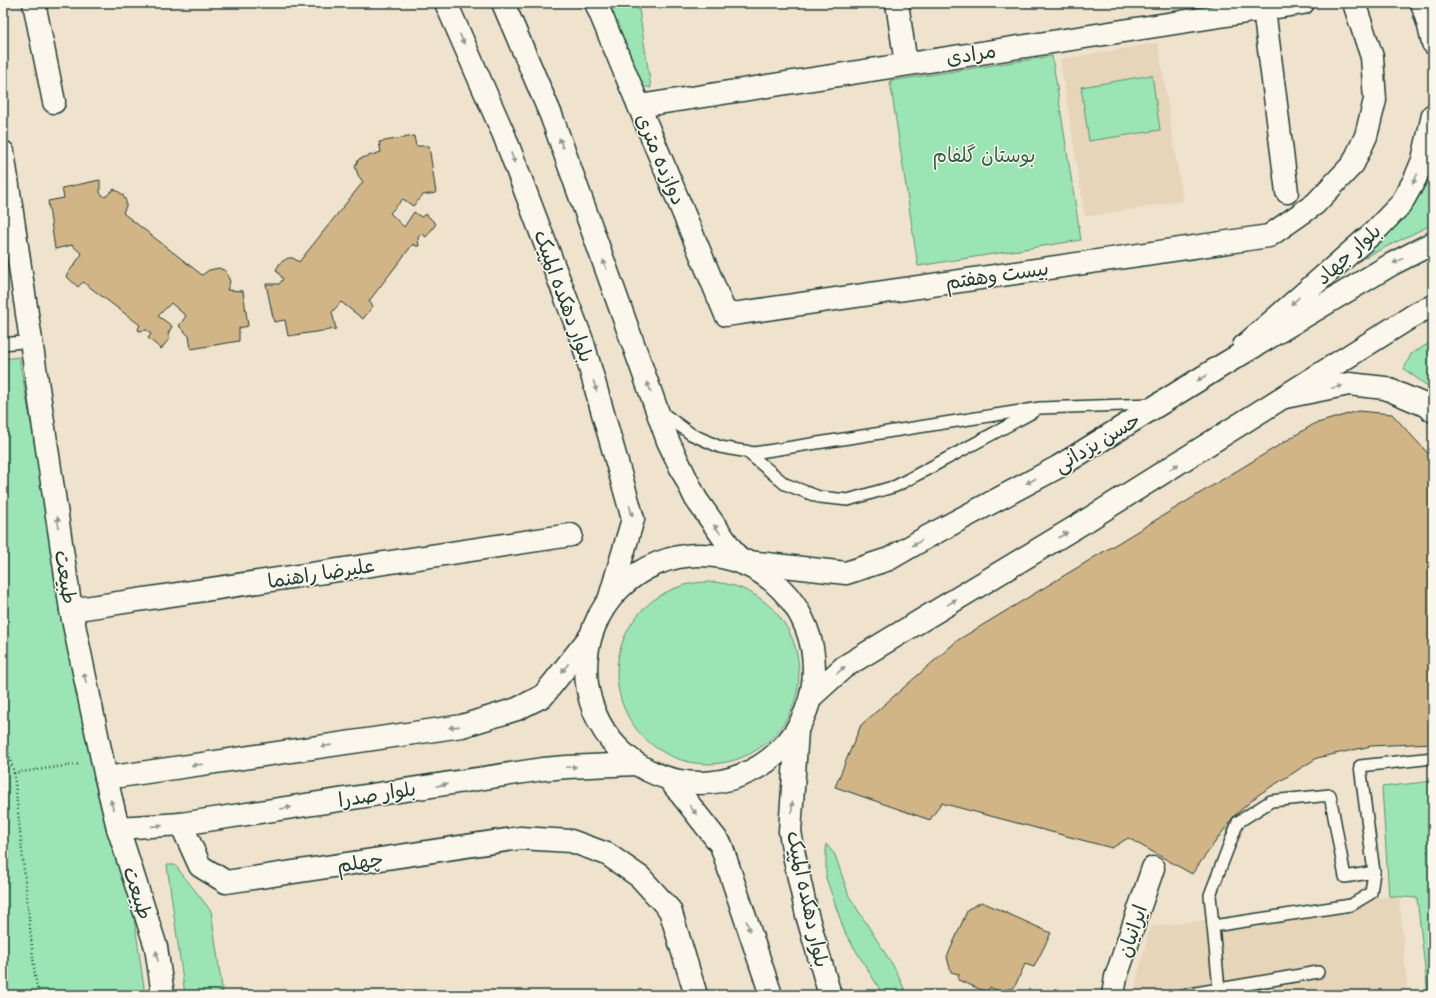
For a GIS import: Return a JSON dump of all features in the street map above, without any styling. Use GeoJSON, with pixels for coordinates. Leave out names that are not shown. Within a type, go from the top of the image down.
{"type":"FeatureCollection","features":[{"type":"Feature","properties":{"kind":"street"},"geometry":{"type":"LineString","coordinates":[[34,3],[54,102]]}},
{"type":"Feature","properties":{"kind":"street","name":"بلوار دهکده المپیک"},"geometry":{"type":"LineString","coordinates":[[446,3],[504,135],[583,343],[633,519],[610,598]]}},
{"type":"Feature","properties":{"kind":"street"},"geometry":{"type":"LineString","coordinates":[[504,3],[551,115],[668,441],[696,499],[740,560],[770,577],[793,600],[809,630],[816,663],[812,696],[797,731],[772,758],[741,776],[705,784],[669,780],[636,764],[610,740],[592,709],[585,674],[589,638],[597,617],[610,598]]}},
{"type":"Feature","properties":{"kind":"street","name":"دوازده متری"},"geometry":{"type":"LineString","coordinates":[[596,3],[726,315]]}},
{"type":"Feature","properties":{"kind":"street"},"geometry":{"type":"LineString","coordinates":[[898,3],[906,64]]}},
{"type":"Feature","properties":{"kind":"street","name":"مرادی"},"geometry":{"type":"LineString","coordinates":[[639,106],[1303,3]]}},
{"type":"Feature","properties":{"kind":"street","name":"بیست وهفتم"},"geometry":{"type":"LineString","coordinates":[[726,315],[1269,236],[1315,204],[1353,164],[1366,136],[1375,100],[1372,57],[1354,3]]}},
{"type":"Feature","properties":{"kind":"street"},"geometry":{"type":"LineString","coordinates":[[1422,3],[1433,43]]}},
{"type":"Feature","properties":{"kind":"street"},"geometry":{"type":"LineString","coordinates":[[1264,9],[1287,192]]}},
{"type":"Feature","properties":{"kind":"street","name":"بلوار جهاد"},"geometry":{"type":"LineString","coordinates":[[1221,366],[1375,230],[1401,204],[1415,179],[1423,160],[1433,115]]}},
{"type":"Feature","properties":{"kind":"street","name":"طبیعت"},"geometry":{"type":"LineString","coordinates":[[3,152],[70,610],[104,770],[118,828],[156,946],[163,995]]}},
{"type":"Feature","properties":{"kind":"street","name":"حسن یزدانی"},"geometry":{"type":"LineString","coordinates":[[610,598],[636,574],[668,558],[705,554],[740,560],[846,573],[890,559],[927,537],[1058,467],[1221,366],[1392,264],[1433,243]]}},
{"type":"Feature","properties":{"kind":"street"},"geometry":{"type":"LineString","coordinates":[[812,696],[844,667],[1089,519],[1419,312],[1433,306]]}},
{"type":"Feature","properties":{"kind":"street"},"geometry":{"type":"LineString","coordinates":[[1285,397],[1348,384],[1385,388],[1430,407]]}},
{"type":"Feature","properties":{"kind":"street","name":"علیرضا راهنما"},"geometry":{"type":"LineString","coordinates":[[70,610],[571,535]]}},
{"type":"Feature","properties":{"kind":"street"},"geometry":{"type":"LineString","coordinates":[[104,770],[462,726],[517,709],[543,696],[589,638]]}},
{"type":"Feature","properties":{"kind":"street","name":"بلوار دهکده المپیک"},"geometry":{"type":"LineString","coordinates":[[797,731],[790,830],[807,915],[830,995]]}},
{"type":"Feature","properties":{"kind":"street","name":"بلوار صدرا"},"geometry":{"type":"LineString","coordinates":[[118,828],[181,824],[543,769],[636,764]]}},
{"type":"Feature","properties":{"kind":"street"},"geometry":{"type":"LineString","coordinates":[[669,780],[721,845],[771,995]]}},
{"type":"Feature","properties":{"kind":"street","name":"چهلم"},"geometry":{"type":"LineString","coordinates":[[181,824],[200,866],[226,882],[520,838],[571,841],[612,857],[640,877],[670,910],[696,995]]}},
{"type":"Feature","properties":{"kind":"street","name":"ایرانیان"},"geometry":{"type":"LineString","coordinates":[[1113,995],[1116,977],[1153,868]]}},
{"type":"Feature","properties":{"kind":"lane"},"geometry":{"type":"LineString","coordinates":[[3,344],[31,341]]}},
{"type":"Feature","properties":{"kind":"lane"},"geometry":{"type":"LineString","coordinates":[[657,409],[691,434],[720,446],[754,453],[1040,408],[1160,404]]}},
{"type":"Feature","properties":{"kind":"lane"},"geometry":{"type":"LineString","coordinates":[[746,451],[785,484],[819,497],[848,500],[896,486],[1040,408]]}},
{"type":"Feature","properties":{"kind":"lane"},"geometry":{"type":"LineString","coordinates":[[1213,926],[1351,905],[1371,893],[1374,872],[1360,766],[1433,758]]}},
{"type":"Feature","properties":{"kind":"lane"},"geometry":{"type":"LineString","coordinates":[[1219,989],[1210,895],[1238,822],[1271,801],[1330,795],[1345,877],[1374,872]]}},
{"type":"Feature","properties":{"kind":"lane"},"geometry":{"type":"LineString","coordinates":[[1189,994],[1318,972]]}},
{"type":"Feature","properties":{"kind":"path"},"geometry":{"type":"LineString","coordinates":[[3,734],[14,774],[35,976],[39,995]]}},
{"type":"Feature","properties":{"kind":"path"},"geometry":{"type":"LineString","coordinates":[[14,774],[104,770]]}},
{"type":"Feature","properties":{"kind":"shaded area"},"geometry":{"type":"Polygon","coordinates":[[[1158,43],[1183,201],[1085,217],[1060,59],[1158,43]]]}},
{"type":"Feature","properties":{"kind":"shaded area"},"geometry":{"type":"Polygon","coordinates":[[[1399,895],[1408,995],[1133,995],[1150,927],[1399,895]]]}},
{"type":"Feature","properties":{"kind":"green space"},"geometry":{"type":"Polygon","coordinates":[[[604,3],[638,3],[651,88],[638,85],[604,3]]]}},
{"type":"Feature","properties":{"kind":"green space","name":"بوستان گلفام"},"geometry":{"type":"Polygon","coordinates":[[[1052,56],[1081,240],[918,266],[890,81],[1052,56]]]}},
{"type":"Feature","properties":{"kind":"green space"},"geometry":{"type":"Polygon","coordinates":[[[1152,75],[1160,130],[1089,141],[1081,87],[1152,75]]]}},
{"type":"Feature","properties":{"kind":"green space"},"geometry":{"type":"Polygon","coordinates":[[[1433,167],[1433,224],[1355,262],[1404,216],[1421,194],[1433,167]]]}},
{"type":"Feature","properties":{"kind":"green space"},"geometry":{"type":"Polygon","coordinates":[[[1433,341],[1433,390],[1404,369],[1411,354],[1433,341]]]}},
{"type":"Feature","properties":{"kind":"green space"},"geometry":{"type":"Polygon","coordinates":[[[19,357],[65,612],[130,889],[145,995],[3,995],[3,359],[19,357]]]}},
{"type":"Feature","properties":{"kind":"green space"},"geometry":{"type":"Polygon","coordinates":[[[699,582],[717,582],[743,588],[759,597],[773,608],[784,622],[793,638],[798,655],[798,691],[793,708],[784,724],[773,738],[751,754],[735,761],[717,764],[699,764],[681,761],[665,754],[650,744],[637,731],[627,716],[620,700],[617,682],[617,664],[620,646],[627,630],[637,615],[650,602],[665,592],[681,585],[699,582]]]}},
{"type":"Feature","properties":{"kind":"green space"},"geometry":{"type":"Polygon","coordinates":[[[1433,781],[1433,995],[1428,995],[1417,898],[1389,896],[1382,787],[1433,781]]]}},
{"type":"Feature","properties":{"kind":"green space"},"geometry":{"type":"Polygon","coordinates":[[[826,844],[835,855],[849,896],[894,967],[907,995],[881,995],[879,988],[845,933],[826,878],[826,844]]]}},
{"type":"Feature","properties":{"kind":"green space"},"geometry":{"type":"Polygon","coordinates":[[[167,865],[175,865],[211,911],[223,995],[185,995],[167,865]]]}},
{"type":"Feature","properties":{"kind":"building"},"geometry":{"type":"Polygon","coordinates":[[[414,136],[416,146],[429,146],[436,193],[423,195],[413,206],[403,199],[390,213],[404,227],[414,212],[421,217],[426,214],[436,224],[426,237],[421,233],[418,238],[419,246],[413,244],[369,301],[373,306],[363,319],[341,302],[332,312],[336,329],[288,336],[285,320],[274,322],[266,284],[279,284],[283,279],[276,270],[280,263],[288,258],[293,258],[299,262],[363,182],[358,175],[355,166],[359,159],[381,152],[379,142],[414,136]]]}},
{"type":"Feature","properties":{"kind":"building"},"geometry":{"type":"Polygon","coordinates":[[[100,180],[100,193],[105,197],[114,189],[122,194],[126,201],[126,206],[123,213],[202,275],[209,270],[219,268],[226,271],[230,282],[227,290],[243,291],[248,326],[239,328],[239,341],[191,349],[189,336],[179,326],[186,316],[171,303],[158,316],[172,326],[168,334],[170,338],[161,349],[148,338],[151,334],[147,330],[139,331],[138,329],[140,325],[83,282],[78,287],[66,276],[82,254],[72,245],[55,249],[48,201],[64,198],[62,188],[100,180]]]}},
{"type":"Feature","properties":{"kind":"building"},"geometry":{"type":"Polygon","coordinates":[[[1358,411],[1392,414],[1433,459],[1433,743],[1371,746],[1317,758],[1258,795],[1234,816],[1192,874],[1128,838],[1112,848],[941,803],[930,820],[835,787],[861,725],[958,640],[1314,424],[1358,411]]]}},
{"type":"Feature","properties":{"kind":"building"},"geometry":{"type":"Polygon","coordinates":[[[982,902],[1051,933],[1034,967],[1025,964],[1014,988],[998,991],[990,987],[987,992],[958,980],[959,974],[951,972],[947,957],[968,909],[982,902]]]}}]}
